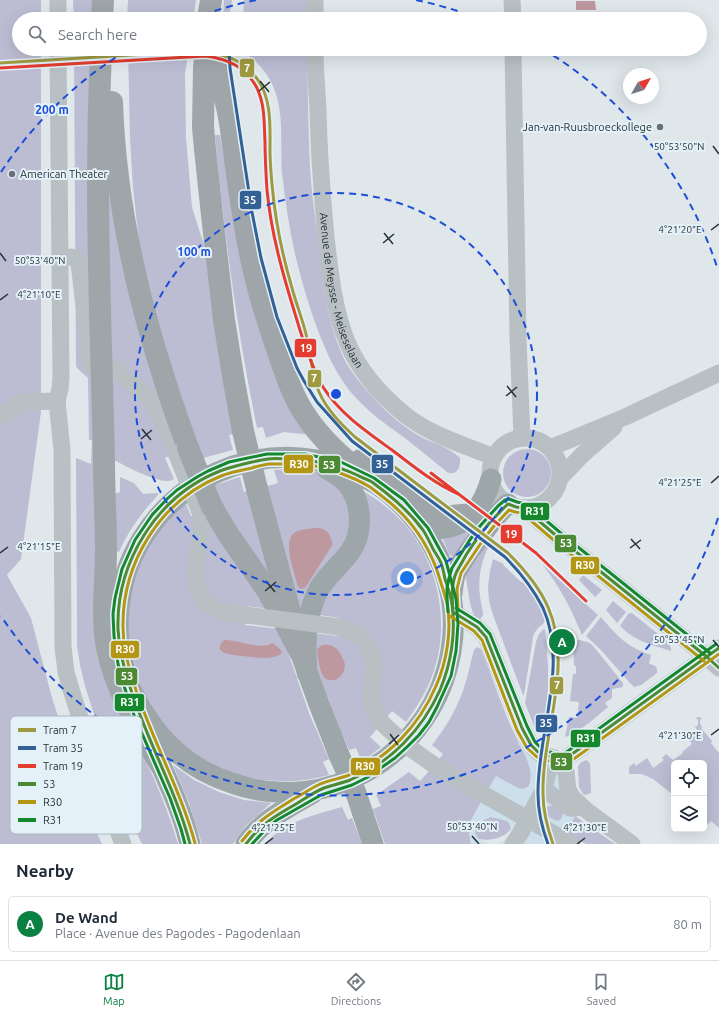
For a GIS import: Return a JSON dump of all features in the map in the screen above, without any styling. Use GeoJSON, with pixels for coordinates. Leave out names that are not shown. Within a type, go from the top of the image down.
{"type":"FeatureCollection","features":[{"type":"Feature","properties":{"kind":"highway"},"geometry":{"type":"LineString","coordinates":[[102,12],[103,0]]}},
{"type":"Feature","properties":{"kind":"highway"},"geometry":{"type":"LineString","coordinates":[[111,0],[111,12]]}},
{"type":"Feature","properties":{"kind":"highway"},"geometry":{"type":"LineString","coordinates":[[101,56],[98,178],[99,283],[106,549],[104,618],[108,650],[115,676],[134,716]]}},
{"type":"Feature","properties":{"kind":"highway"},"geometry":{"type":"LineString","coordinates":[[111,56],[113,113],[120,195],[130,250],[145,315],[172,405],[182,451],[206,509],[228,534],[266,590],[277,608],[304,664]]}},
{"type":"Feature","properties":{"kind":"highway"},"geometry":{"type":"LineString","coordinates":[[205,56],[203,126],[224,320],[233,376],[243,432],[257,489],[304,664]]}},
{"type":"Feature","properties":{"kind":"highway"},"geometry":{"type":"LineString","coordinates":[[215,56],[229,121],[246,235],[258,290],[265,316],[289,383],[303,412],[317,432],[344,460],[370,480]]}},
{"type":"Feature","properties":{"kind":"highway"},"geometry":{"type":"LineString","coordinates":[[276,345],[309,405],[325,427],[345,448],[432,515],[441,517],[473,514]]}},
{"type":"Feature","properties":{"kind":"highway"},"geometry":{"type":"LineString","coordinates":[[106,549],[111,586],[119,608]]}},
{"type":"Feature","properties":{"kind":"highway"},"geometry":{"type":"LineString","coordinates":[[142,733],[160,764]]}},
{"type":"Feature","properties":{"kind":"main road"},"geometry":{"type":"LineString","coordinates":[[139,716],[133,702],[123,666],[118,627],[122,586],[129,566],[138,546],[153,522],[178,496],[199,481],[241,463],[280,457],[299,458],[328,463],[356,473],[385,490],[400,502],[424,530],[434,546],[447,581],[452,605]]}},
{"type":"Feature","properties":{"kind":"main road"},"geometry":{"type":"LineString","coordinates":[[299,458],[325,467],[338,474],[351,489],[356,500],[360,521],[359,531],[354,546],[323,583],[316,594],[307,628],[304,664],[318,704],[356,793],[373,844]]}},
{"type":"Feature","properties":{"kind":"main road"},"geometry":{"type":"LineString","coordinates":[[424,530],[434,530],[462,524],[473,514],[483,500],[487,492],[490,479]]}},
{"type":"Feature","properties":{"kind":"main road"},"geometry":{"type":"LineString","coordinates":[[129,685],[141,709],[156,731],[174,750],[195,766],[218,778],[243,787],[269,792],[295,793],[321,789],[347,782],[371,770],[393,755],[412,736],[428,714],[440,691],[449,665],[453,639],[452,605],[455,575],[458,567],[499,512],[516,506]]}},
{"type":"Feature","properties":{"kind":"main road"},"geometry":{"type":"LineString","coordinates":[[142,723],[180,811],[190,844]]}},
{"type":"Feature","properties":{"kind":"main road"},"geometry":{"type":"LineString","coordinates":[[246,844],[254,833],[274,816],[321,789]]}},
{"type":"Feature","properties":{"kind":"street"},"geometry":{"type":"LineString","coordinates":[[58,0],[58,12]]}},
{"type":"Feature","properties":{"kind":"street"},"geometry":{"type":"LineString","coordinates":[[315,0],[315,12]]}},
{"type":"Feature","properties":{"kind":"street"},"geometry":{"type":"LineString","coordinates":[[512,0],[513,12]]}},
{"type":"Feature","properties":{"kind":"street"},"geometry":{"type":"LineString","coordinates":[[58,56],[61,377],[57,401],[62,441],[62,637],[64,662],[72,696],[79,716]]}},
{"type":"Feature","properties":{"kind":"street","name":"Avenue de Meysse - Meiseselaan"},"geometry":{"type":"LineString","coordinates":[[315,56],[320,158],[330,271],[343,331],[347,342],[370,380],[405,415],[441,436],[494,457]]}},
{"type":"Feature","properties":{"kind":"street"},"geometry":{"type":"LineString","coordinates":[[513,56],[518,330],[522,438]]}},
{"type":"Feature","properties":{"kind":"street"},"geometry":{"type":"LineString","coordinates":[[71,257],[76,259],[79,263],[91,366],[94,368],[113,367],[149,397],[153,401],[182,451]]}},
{"type":"Feature","properties":{"kind":"street"},"geometry":{"type":"LineString","coordinates":[[550,448],[625,417],[719,373]]}},
{"type":"Feature","properties":{"kind":"street"},"geometry":{"type":"LineString","coordinates":[[0,417],[18,404],[26,402],[57,401]]}},
{"type":"Feature","properties":{"kind":"street"},"geometry":{"type":"LineString","coordinates":[[560,478],[582,455],[625,417]]}},
{"type":"Feature","properties":{"kind":"street"},"geometry":{"type":"LineString","coordinates":[[516,506],[534,507],[542,504],[549,499],[556,490],[560,478],[557,458],[550,448],[542,442],[532,438],[512,440],[503,445],[496,453],[490,470],[490,479],[500,498],[516,506],[715,658],[556,764],[516,843]]}},
{"type":"Feature","properties":{"kind":"street"},"geometry":{"type":"LineString","coordinates":[[206,509],[202,523],[196,565],[198,589],[204,600],[215,610],[345,628],[352,631],[366,643],[373,658],[374,675],[371,694],[372,703],[374,712],[382,723],[407,746],[434,765],[572,844]]}},
{"type":"Feature","properties":{"kind":"street"},"geometry":{"type":"LineString","coordinates":[[452,605],[486,637],[522,728],[531,745],[539,753],[556,759],[556,764]]}},
{"type":"Feature","properties":{"kind":"street"},"geometry":{"type":"LineString","coordinates":[[556,764],[564,767],[568,790],[573,798],[586,810],[632,844]]}},
{"type":"Feature","properties":{"kind":"street"},"geometry":{"type":"LineString","coordinates":[[544,789],[570,808],[576,808]]}},
{"type":"Feature","properties":{"kind":"street"},"geometry":{"type":"LineString","coordinates":[[119,834],[123,844]]}},
{"type":"Feature","properties":{"kind":"shaded area"},"geometry":{"type":"Polygon","coordinates":[[[0,0],[41,0],[41,12],[12,12],[12,56],[41,56],[41,412],[21,559],[7,575],[31,618],[58,716],[10,716],[10,834],[97,834],[102,844],[0,844],[0,0]]]}},
{"type":"Feature","properties":{"kind":"shaded area"},"geometry":{"type":"Polygon","coordinates":[[[73,0],[97,0],[97,12],[74,12],[73,0]]]}},
{"type":"Feature","properties":{"kind":"shaded area"},"geometry":{"type":"Polygon","coordinates":[[[128,0],[196,0],[194,12],[127,12],[128,0]]]}},
{"type":"Feature","properties":{"kind":"shaded area"},"geometry":{"type":"Polygon","coordinates":[[[224,0],[232,0],[230,12],[223,12],[224,0]]]}},
{"type":"Feature","properties":{"kind":"shaded area"},"geometry":{"type":"Polygon","coordinates":[[[244,0],[307,0],[307,12],[243,12],[244,0]]]}},
{"type":"Feature","properties":{"kind":"shaded area"},"geometry":{"type":"Polygon","coordinates":[[[576,1],[595,1],[596,10],[576,10],[576,1]]]}},
{"type":"Feature","properties":{"kind":"shaded area"},"geometry":{"type":"Polygon","coordinates":[[[74,56],[96,56],[93,210],[123,716],[95,716],[85,686],[77,645],[76,458],[91,464],[92,440],[89,440],[88,378],[76,366],[74,56]]]}},
{"type":"Feature","properties":{"kind":"shaded area"},"geometry":{"type":"Polygon","coordinates":[[[128,56],[188,56],[185,73],[186,138],[192,207],[207,251],[236,433],[229,435],[233,450],[203,458],[154,317],[139,241],[133,188],[128,56]]]}},
{"type":"Feature","properties":{"kind":"shaded area"},"geometry":{"type":"Polygon","coordinates":[[[248,56],[307,56],[311,182],[324,286],[332,326],[341,352],[351,370],[363,386],[383,408],[409,429],[423,438],[447,449],[460,458],[460,464],[456,472],[447,472],[368,410],[354,396],[340,378],[332,363],[310,309],[295,254],[287,214],[282,173],[281,123],[276,94],[268,77],[256,62],[248,56]]]}},
{"type":"Feature","properties":{"kind":"shaded area"},"geometry":{"type":"Polygon","coordinates":[[[215,135],[220,135],[235,221],[311,435],[284,432],[266,438],[263,427],[257,428],[243,355],[232,282],[215,135]]]}},
{"type":"Feature","properties":{"kind":"shaded area"},"geometry":{"type":"Polygon","coordinates":[[[116,196],[180,451],[165,458],[174,479],[170,481],[156,479],[133,470],[114,460],[108,197],[116,196]]]}},
{"type":"Feature","properties":{"kind":"shaded area"},"geometry":{"type":"Polygon","coordinates":[[[527,449],[536,451],[544,456],[549,464],[551,473],[549,482],[544,490],[536,495],[527,497],[518,495],[510,490],[505,482],[503,473],[505,464],[510,456],[518,451],[527,449]]]}},
{"type":"Feature","properties":{"kind":"shaded area"},"geometry":{"type":"Polygon","coordinates":[[[287,469],[322,472],[345,491],[354,531],[300,615],[264,487],[278,483],[274,470],[287,469]]]}},
{"type":"Feature","properties":{"kind":"shaded area"},"geometry":{"type":"Polygon","coordinates":[[[120,477],[134,483],[143,494],[158,493],[158,495],[136,522],[119,552],[114,550],[114,494],[120,492],[120,477]]]}},
{"type":"Feature","properties":{"kind":"shaded area"},"geometry":{"type":"Polygon","coordinates":[[[240,477],[244,492],[249,491],[269,574],[216,505],[222,502],[215,485],[240,477]]]}},
{"type":"Feature","properties":{"kind":"shaded area"},"geometry":{"type":"Polygon","coordinates":[[[358,488],[377,500],[395,515],[406,526],[418,543],[428,562],[435,582],[440,603],[441,624],[440,645],[435,666],[421,700],[406,722],[392,711],[370,737],[381,747],[362,762],[356,748],[349,750],[340,730],[315,663],[311,633],[337,636],[339,618],[313,614],[341,569],[358,488]]]}},
{"type":"Feature","properties":{"kind":"shaded area"},"geometry":{"type":"Polygon","coordinates":[[[186,504],[191,516],[205,510],[270,609],[247,606],[245,625],[280,629],[309,713],[329,759],[323,762],[329,775],[293,781],[264,780],[247,777],[214,764],[198,756],[171,733],[160,720],[143,691],[136,674],[130,648],[128,622],[131,595],[139,569],[150,546],[166,524],[186,504]]]}},
{"type":"Feature","properties":{"kind":"shaded area"},"geometry":{"type":"Polygon","coordinates":[[[485,518],[453,557],[449,554],[442,537],[485,518]]]}},
{"type":"Feature","properties":{"kind":"shaded area"},"geometry":{"type":"Polygon","coordinates":[[[315,528],[325,530],[333,544],[305,588],[301,589],[298,587],[292,567],[289,543],[294,533],[301,530],[315,528]]]}},
{"type":"Feature","properties":{"kind":"shaded area"},"geometry":{"type":"Polygon","coordinates":[[[497,531],[483,560],[479,580],[483,615],[479,621],[473,613],[470,603],[466,579],[467,568],[497,531]]]}},
{"type":"Feature","properties":{"kind":"shaded area"},"geometry":{"type":"Polygon","coordinates":[[[493,559],[504,564],[503,565],[520,581],[529,586],[541,607],[545,620],[535,632],[533,637],[524,695],[489,601],[488,586],[493,559]]]}},
{"type":"Feature","properties":{"kind":"shaded area"},"geometry":{"type":"Polygon","coordinates":[[[542,564],[598,615],[582,635],[565,598],[542,564]]]}},
{"type":"Feature","properties":{"kind":"shaded area"},"geometry":{"type":"Polygon","coordinates":[[[583,575],[602,590],[595,597],[579,580],[583,575]]]}},
{"type":"Feature","properties":{"kind":"shaded area"},"geometry":{"type":"Polygon","coordinates":[[[613,601],[626,612],[617,623],[606,610],[613,601]]]}},
{"type":"Feature","properties":{"kind":"shaded area"},"geometry":{"type":"Polygon","coordinates":[[[632,613],[668,642],[671,651],[638,639],[620,626],[628,614],[632,613]]]}},
{"type":"Feature","properties":{"kind":"shaded area"},"geometry":{"type":"Polygon","coordinates":[[[601,617],[623,640],[635,648],[651,655],[649,664],[656,667],[657,673],[641,685],[634,687],[629,682],[601,650],[586,636],[601,617]]]}},
{"type":"Feature","properties":{"kind":"shaded area"},"geometry":{"type":"Polygon","coordinates":[[[544,629],[548,666],[548,695],[543,734],[538,732],[534,726],[525,703],[536,642],[539,634],[544,629]]]}},
{"type":"Feature","properties":{"kind":"shaded area"},"geometry":{"type":"Polygon","coordinates":[[[224,640],[261,646],[272,643],[279,648],[282,653],[269,658],[229,654],[221,651],[220,645],[224,640]]]}},
{"type":"Feature","properties":{"kind":"shaded area"},"geometry":{"type":"Polygon","coordinates":[[[580,640],[591,644],[623,683],[623,687],[612,689],[612,698],[605,703],[608,707],[581,729],[565,737],[569,717],[577,718],[579,702],[570,701],[573,674],[576,674],[576,666],[574,666],[573,641],[580,640]]]}},
{"type":"Feature","properties":{"kind":"shaded area"},"geometry":{"type":"Polygon","coordinates":[[[322,645],[330,645],[334,647],[344,660],[344,671],[335,680],[325,679],[322,674],[317,649],[322,645]]]}},
{"type":"Feature","properties":{"kind":"shaded area"},"geometry":{"type":"Polygon","coordinates":[[[477,647],[481,649],[508,720],[528,762],[531,778],[530,784],[526,788],[523,789],[515,787],[496,776],[488,790],[438,761],[443,754],[432,745],[457,706],[474,650],[477,647]]]}},
{"type":"Feature","properties":{"kind":"shaded area"},"geometry":{"type":"Polygon","coordinates":[[[696,718],[702,718],[700,720],[701,728],[719,752],[719,828],[711,821],[707,825],[707,760],[673,760],[692,744],[689,740],[697,733],[695,727],[698,725],[698,720],[696,718]]]}},
{"type":"Feature","properties":{"kind":"shaded area"},"geometry":{"type":"Polygon","coordinates":[[[521,742],[554,765],[579,809],[559,844],[496,844],[507,839],[511,829],[508,822],[491,817],[486,818],[477,826],[475,833],[480,840],[492,844],[471,844],[468,826],[496,776],[523,790],[529,786],[531,772],[526,756],[518,743],[521,742]],[[554,805],[543,809],[543,814],[557,821],[563,816],[563,813],[554,805]]]}},
{"type":"Feature","properties":{"kind":"shaded area"},"geometry":{"type":"Polygon","coordinates":[[[142,754],[166,809],[178,844],[142,844],[137,834],[142,834],[142,754]]]}},
{"type":"Feature","properties":{"kind":"shaded area"},"geometry":{"type":"Polygon","coordinates":[[[666,754],[673,760],[671,760],[671,793],[653,779],[642,774],[629,774],[629,767],[634,763],[636,766],[647,758],[653,768],[664,760],[662,758],[666,754]]]}},
{"type":"Feature","properties":{"kind":"shaded area"},"geometry":{"type":"Polygon","coordinates":[[[586,760],[590,764],[591,793],[585,795],[579,787],[578,767],[580,763],[586,760]]]}},
{"type":"Feature","properties":{"kind":"shaded area"},"geometry":{"type":"Polygon","coordinates":[[[173,765],[194,780],[219,792],[244,800],[271,803],[246,826],[233,844],[202,844],[189,803],[173,765]]]}},
{"type":"Feature","properties":{"kind":"shaded area"},"geometry":{"type":"Polygon","coordinates":[[[430,770],[482,800],[468,826],[471,844],[385,844],[373,809],[381,806],[376,795],[409,772],[420,781],[430,770]]]}},
{"type":"Feature","properties":{"kind":"shaded area"},"geometry":{"type":"Polygon","coordinates":[[[554,805],[563,813],[562,817],[558,821],[552,820],[543,814],[543,809],[545,807],[554,805]]]}},
{"type":"Feature","properties":{"kind":"shaded area"},"geometry":{"type":"Polygon","coordinates":[[[342,807],[348,820],[352,818],[362,844],[265,844],[273,836],[291,824],[311,816],[342,807]]]}},
{"type":"Feature","properties":{"kind":"shaded area"},"geometry":{"type":"Polygon","coordinates":[[[575,816],[615,844],[586,844],[566,833],[575,816]]]}},
{"type":"Feature","properties":{"kind":"shaded area"},"geometry":{"type":"Polygon","coordinates":[[[491,817],[503,819],[509,823],[511,827],[509,831],[497,838],[488,840],[479,839],[476,836],[476,829],[480,823],[491,817]]]}},
{"type":"Feature","properties":{"kind":"tram line","name":"7"},"geometry":{"type":"LineString","coordinates":[[0,63],[115,56]]}},
{"type":"Feature","properties":{"kind":"tram line","name":"19"},"geometry":{"type":"LineString","coordinates":[[0,68],[206,56],[222,59],[242,69],[253,81],[260,94],[263,108],[267,190],[271,222],[278,254],[301,335],[311,362],[323,387],[337,406],[354,422],[424,474],[460,495]]}},
{"type":"Feature","properties":{"kind":"tram line","name":"7"},"geometry":{"type":"LineString","coordinates":[[224,56],[242,64],[250,71],[258,80],[266,96],[269,114],[271,176],[279,236],[288,275],[308,341],[314,378],[322,399],[335,416],[355,437],[508,553],[531,578],[548,607],[555,630],[558,653],[558,676],[544,770],[543,793],[546,819],[553,844]]}},
{"type":"Feature","properties":{"kind":"tram line","name":"35"},"geometry":{"type":"LineString","coordinates":[[229,56],[252,212],[261,258],[277,317],[297,368],[304,381],[317,402],[352,441],[505,557],[526,581],[543,608],[550,630],[553,653],[553,676],[539,771],[538,794],[541,819],[548,844]]}},
{"type":"Feature","properties":{"kind":"tram line","name":"19"},"geometry":{"type":"LineString","coordinates":[[431,473],[536,553],[586,601]]}},
{"type":"Feature","properties":{"kind":"transit line","name":"R31"},"geometry":{"type":"LineString","coordinates":[[134,716],[118,664],[114,636],[113,614],[115,598],[122,569],[135,540],[152,515],[177,490],[208,471],[229,462],[267,454],[305,454],[341,462],[374,478],[404,500],[428,528],[446,561],[456,599],[458,624],[456,651],[451,676],[429,722],[419,735],[395,758],[368,777],[352,785],[321,795],[277,820],[252,844]]}},
{"type":"Feature","properties":{"kind":"transit line","name":"53"},"geometry":{"type":"LineString","coordinates":[[141,716],[128,680],[119,644],[119,604],[124,580],[133,556],[145,534],[160,514],[177,497],[197,482],[220,471],[266,459],[298,459],[315,461],[340,468],[372,482],[390,496],[414,519],[423,530],[441,563],[451,598],[453,616],[453,637],[450,659],[444,680],[433,705],[404,743],[379,764],[350,780],[313,793],[281,812],[263,826],[246,844]]}},
{"type":"Feature","properties":{"kind":"transit line","name":"R30"},"geometry":{"type":"LineString","coordinates":[[195,843],[182,803],[141,704],[128,663],[123,627],[124,603],[129,579],[149,536],[163,517],[180,501],[200,487],[221,476],[268,464],[305,464],[321,467],[338,472],[370,487],[403,515],[419,535],[432,557],[447,603],[449,635],[446,656],[440,676],[429,701],[411,727],[389,750],[377,760],[363,768],[349,775],[318,785],[295,798],[260,821],[242,841]]}},
{"type":"Feature","properties":{"kind":"transit line","name":"R31"},"geometry":{"type":"LineString","coordinates":[[448,612],[447,588],[452,568],[480,526],[498,506],[505,500],[509,499],[527,504],[563,535],[710,653]]}},
{"type":"Feature","properties":{"kind":"transit line","name":"53"},"geometry":{"type":"LineString","coordinates":[[453,612],[452,596],[457,571],[480,535],[508,504],[524,508],[719,668]]}},
{"type":"Feature","properties":{"kind":"transit line","name":"R30"},"geometry":{"type":"LineString","coordinates":[[458,610],[457,589],[461,573],[483,540],[509,510],[522,513],[704,661]]}},
{"type":"Feature","properties":{"kind":"transit line","name":"R31"},"geometry":{"type":"LineString","coordinates":[[456,608],[480,623],[490,634],[527,726],[535,742],[542,749],[561,756],[716,644]]}},
{"type":"Feature","properties":{"kind":"transit line","name":"53"},"geometry":{"type":"LineString","coordinates":[[453,612],[477,627],[486,637],[522,728],[531,745],[539,753],[557,759],[561,762],[719,648]]}},
{"type":"Feature","properties":{"kind":"transit line","name":"R30"},"geometry":{"type":"LineString","coordinates":[[450,616],[474,631],[482,640],[517,730],[527,748],[537,757],[555,763],[560,767],[564,766],[719,654]]}},
{"type":"Feature","properties":{"kind":"transit line","name":"53"},"geometry":{"type":"LineString","coordinates":[[142,720],[177,804],[190,844]]}},
{"type":"Feature","properties":{"kind":"transit line","name":"R31"},"geometry":{"type":"LineString","coordinates":[[142,733],[170,798],[185,844]]}},
{"type":"Feature","properties":{"kind":"place","name":"Jan-van-Ruusbroeckollege"},"geometry":{"type":"Point","coordinates":[660,127]}},
{"type":"Feature","properties":{"kind":"place","name":"American Theater"},"geometry":{"type":"Point","coordinates":[12,174]}},
{"type":"Feature","properties":{"kind":"place","name":"De Wand"},"geometry":{"type":"Point","coordinates":[562,642]}}]}
